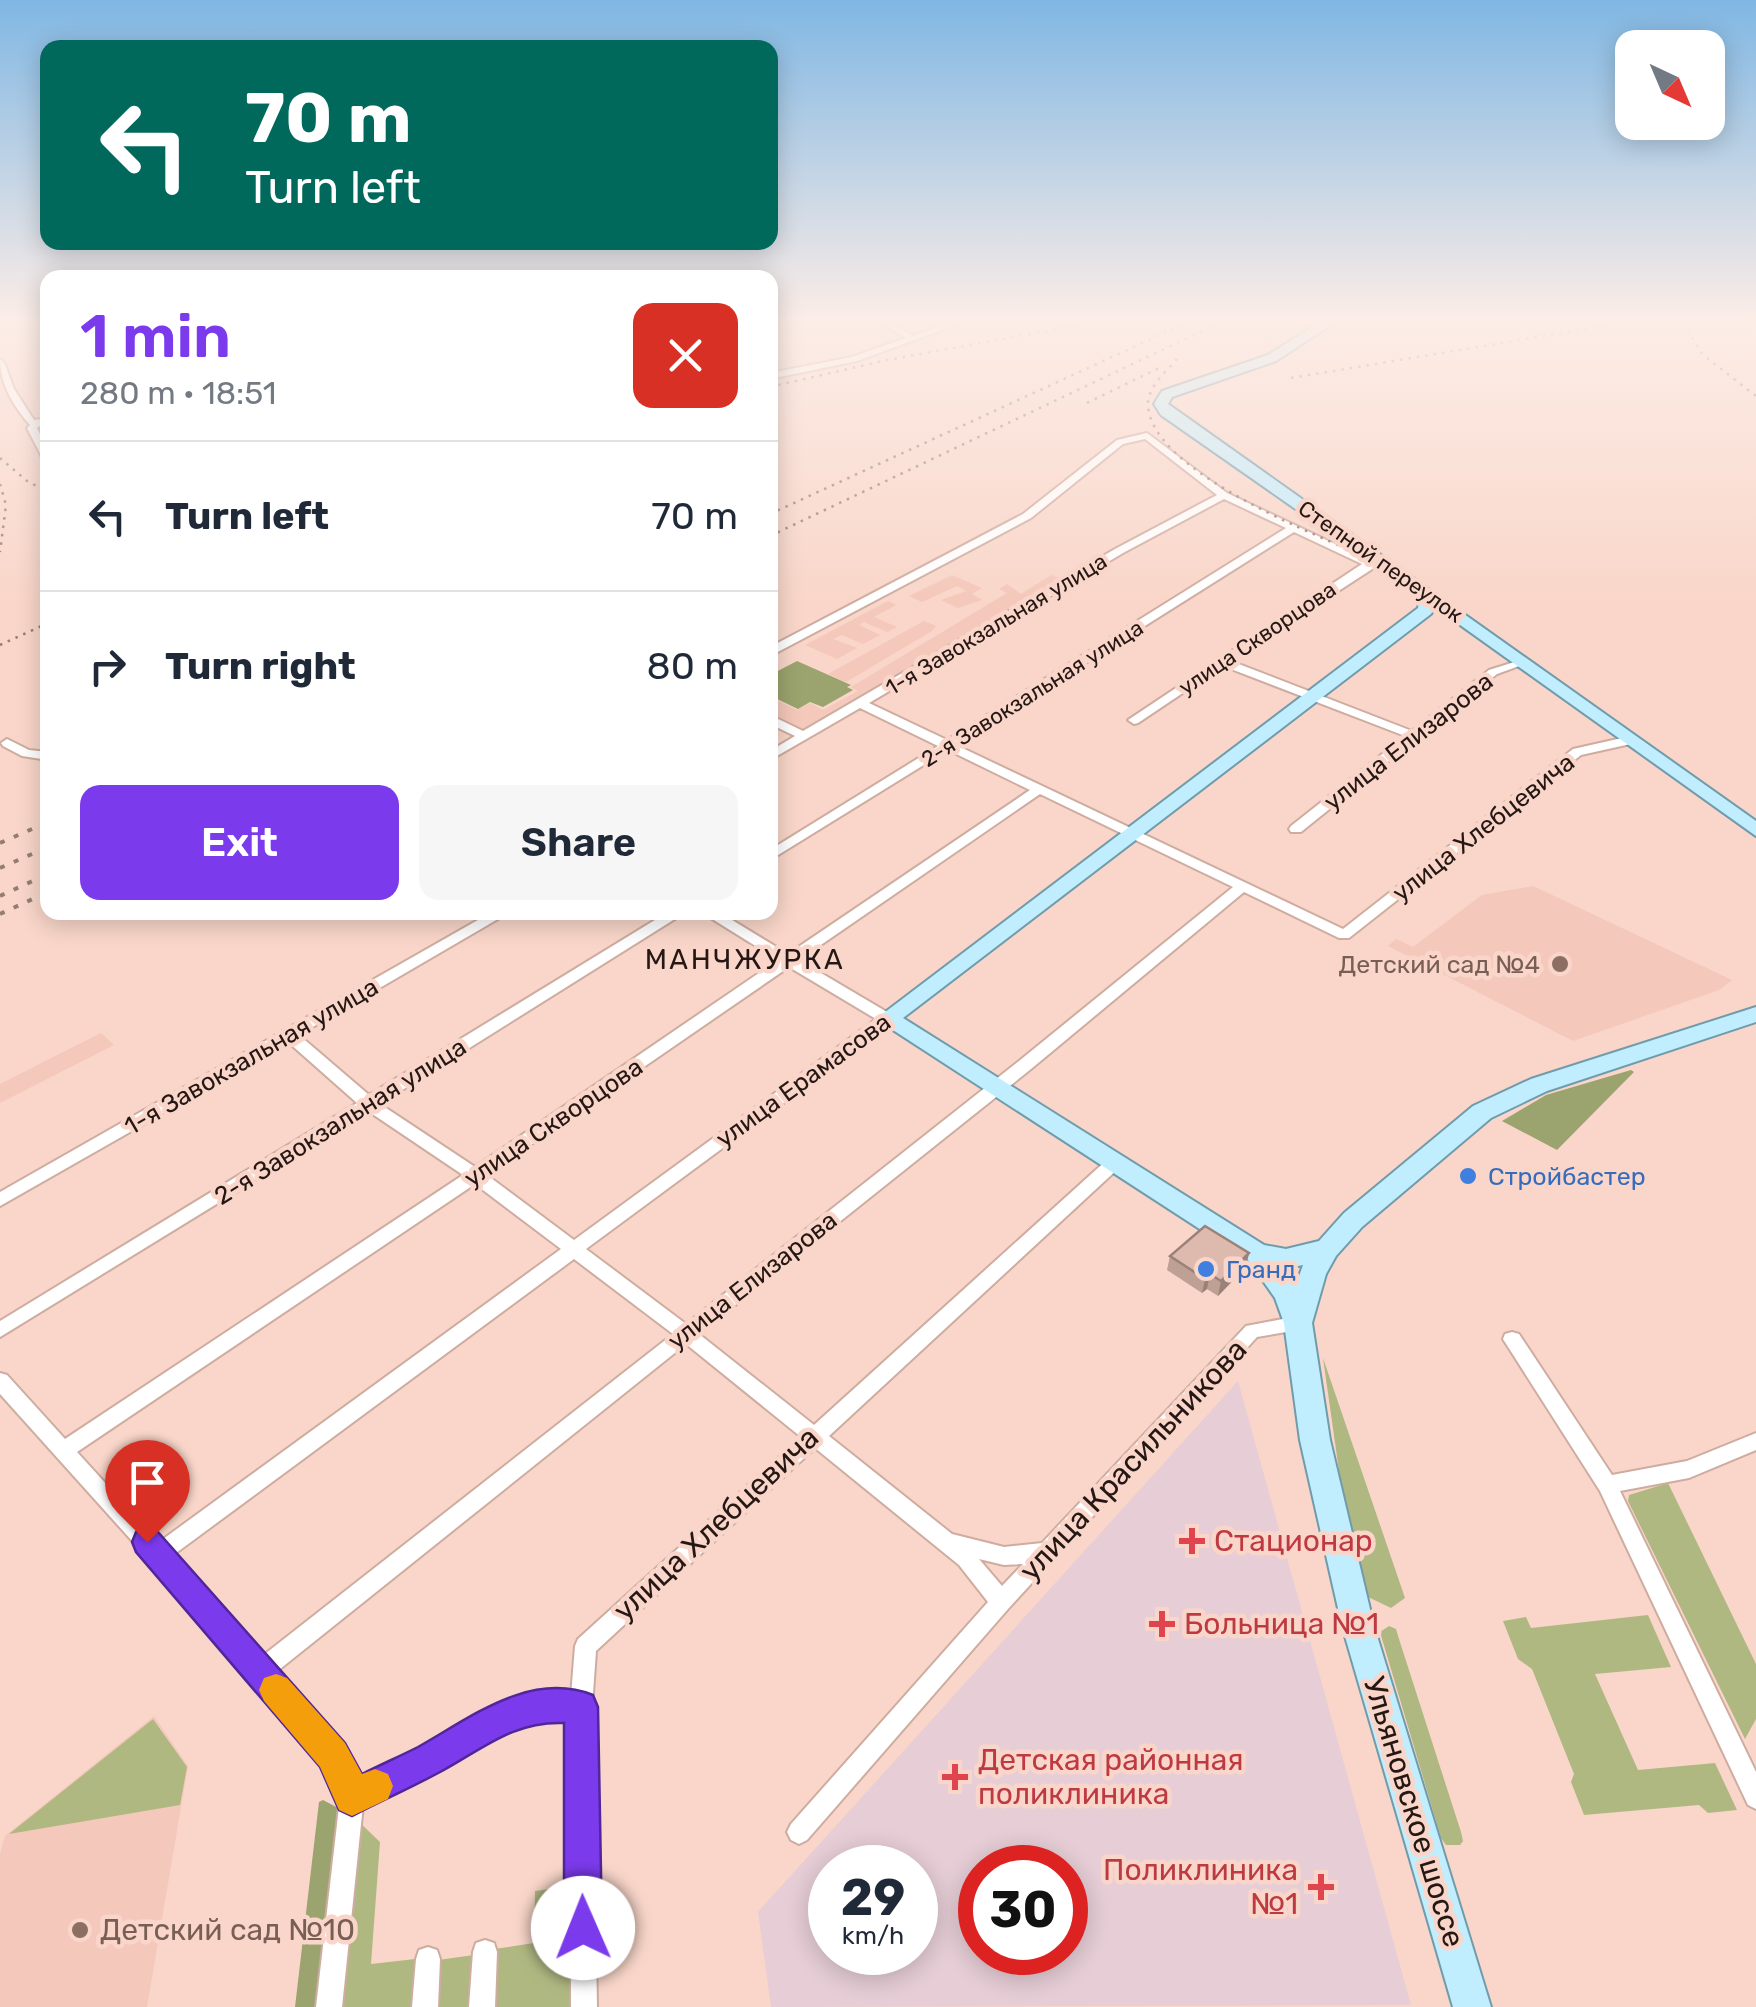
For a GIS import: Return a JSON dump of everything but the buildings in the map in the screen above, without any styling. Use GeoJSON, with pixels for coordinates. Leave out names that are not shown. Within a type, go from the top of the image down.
{"type":"FeatureCollection","features":[{"type":"Feature","properties":{"kind":"main road","name":"Степной переулок"},"geometry":{"type":"LineString","coordinates":[[1173,417],[1426,602],[1459,616],[1756,830]]}},
{"type":"Feature","properties":{"kind":"main road","name":"улица Ерамасова"},"geometry":{"type":"LineString","coordinates":[[887,1018],[1313,697],[1426,602]]}},
{"type":"Feature","properties":{"kind":"main road"},"geometry":{"type":"LineString","coordinates":[[1298,1323],[1313,1272],[1352,1220],[1482,1112],[1513,1095],[1756,1014]]}},
{"type":"Feature","properties":{"kind":"main road"},"geometry":{"type":"LineString","coordinates":[[887,1018],[1258,1254],[1287,1294],[1298,1323]]}},
{"type":"Feature","properties":{"kind":"main road"},"geometry":{"type":"LineString","coordinates":[[1258,1254],[1286,1259],[1327,1249]]}},
{"type":"Feature","properties":{"kind":"main road","name":"Ульяновское шоссе"},"geometry":{"type":"LineString","coordinates":[[1298,1323],[1315,1440],[1358,1626],[1472,2007]]}},
{"type":"Feature","properties":{"kind":"street"},"geometry":{"type":"LineString","coordinates":[[38,421],[32,428],[40,444]]}},
{"type":"Feature","properties":{"kind":"street"},"geometry":{"type":"LineString","coordinates":[[778,648],[1027,516],[1127,439],[1143,436],[1156,441],[1224,495],[1376,562]]}},
{"type":"Feature","properties":{"kind":"street","name":"1-я Завокзальная улица"},"geometry":{"type":"LineString","coordinates":[[778,751],[1224,495]]}},
{"type":"Feature","properties":{"kind":"street","name":"2-я Завокзальная улица"},"geometry":{"type":"LineString","coordinates":[[778,851],[1294,528]]}},
{"type":"Feature","properties":{"kind":"street","name":"улица Скворцова"},"geometry":{"type":"LineString","coordinates":[[1134,720],[1376,562]]}},
{"type":"Feature","properties":{"kind":"street"},"geometry":{"type":"LineString","coordinates":[[1222,662],[1412,735]]}},
{"type":"Feature","properties":{"kind":"street","name":"улица Елизарова"},"geometry":{"type":"LineString","coordinates":[[1296,829],[1493,672],[1524,662]]}},
{"type":"Feature","properties":{"kind":"street"},"geometry":{"type":"LineString","coordinates":[[861,704],[1243,886]]}},
{"type":"Feature","properties":{"kind":"street"},"geometry":{"type":"LineString","coordinates":[[778,723],[804,736]]}},
{"type":"Feature","properties":{"kind":"street","name":"улица Хлебцевича"},"geometry":{"type":"LineString","coordinates":[[1243,886],[1344,935],[1577,752],[1631,740]]}},
{"type":"Feature","properties":{"kind":"street"},"geometry":{"type":"LineString","coordinates":[[8,743],[26,753],[40,755]]}},
{"type":"Feature","properties":{"kind":"street","name":"улица Скворцова"},"geometry":{"type":"LineString","coordinates":[[64,1450],[475,1175],[1038,789]]}},
{"type":"Feature","properties":{"kind":"street","name":"улица Елизарова"},"geometry":{"type":"LineString","coordinates":[[260,1672],[998,1086],[1243,886]]}},
{"type":"Feature","properties":{"kind":"street","name":"1-я Завокзальная улица"},"geometry":{"type":"LineString","coordinates":[[0,1200],[489,920]]}},
{"type":"Feature","properties":{"kind":"street","name":"2-я Завокзальная улица"},"geometry":{"type":"LineString","coordinates":[[0,1330],[666,920]]}},
{"type":"Feature","properties":{"kind":"street"},"geometry":{"type":"LineString","coordinates":[[721,920],[887,1018]]}},
{"type":"Feature","properties":{"kind":"street","name":"улица Ерамасова"},"geometry":{"type":"LineString","coordinates":[[158,1554],[887,1018]]}},
{"type":"Feature","properties":{"kind":"street"},"geometry":{"type":"LineString","coordinates":[[288,1034],[369,1104],[475,1175],[685,1333],[966,1558],[1001,1602]]}},
{"type":"Feature","properties":{"kind":"street","name":"улица Хлебцевича"},"geometry":{"type":"LineString","coordinates":[[584,2007],[581,1707],[586,1646],[812,1435],[1115,1162]]}},
{"type":"Feature","properties":{"kind":"street","name":"улица Красильникова"},"geometry":{"type":"LineString","coordinates":[[799,1832],[1001,1602],[1252,1331],[1298,1323]]}},
{"type":"Feature","properties":{"kind":"street"},"geometry":{"type":"LineString","coordinates":[[1512,1339],[1607,1485],[1756,1797]]}},
{"type":"Feature","properties":{"kind":"street"},"geometry":{"type":"LineString","coordinates":[[0,1382],[158,1554],[332,1755],[344,1774],[352,1798],[328,2007]]}},
{"type":"Feature","properties":{"kind":"street"},"geometry":{"type":"LineString","coordinates":[[1607,1485],[1689,1469],[1756,1441]]}},
{"type":"Feature","properties":{"kind":"street"},"geometry":{"type":"LineString","coordinates":[[943,1539],[1004,1556],[1048,1552]]}},
{"type":"Feature","properties":{"kind":"street"},"geometry":{"type":"LineString","coordinates":[[352,1798],[432,1758],[490,1722],[538,1706],[581,1707]]}},
{"type":"Feature","properties":{"kind":"street"},"geometry":{"type":"LineString","coordinates":[[482,2007],[484,1952]]}},
{"type":"Feature","properties":{"kind":"street"},"geometry":{"type":"LineString","coordinates":[[425,2007],[428,1959]]}},
{"type":"Feature","properties":{"kind":"shaded area"},"geometry":{"type":"Polygon","coordinates":[[[952,575],[982,588],[972,594],[982,600],[958,608],[941,600],[966,591],[957,586],[922,602],[909,596],[952,575]]]}},
{"type":"Feature","properties":{"kind":"shaded area"},"geometry":{"type":"Polygon","coordinates":[[[1051,575],[1059,578],[805,730],[778,717],[778,701],[797,710],[810,703],[823,710],[858,691],[851,687],[1007,593],[999,589],[1007,584],[1021,594],[1051,575]]]}},
{"type":"Feature","properties":{"kind":"shaded area"},"geometry":{"type":"Polygon","coordinates":[[[888,601],[896,605],[874,617],[897,627],[887,632],[864,622],[859,625],[880,635],[863,644],[842,635],[833,639],[857,648],[837,659],[805,645],[888,601]]]}},
{"type":"Feature","properties":{"kind":"shaded area"},"geometry":{"type":"Polygon","coordinates":[[[924,621],[936,626],[846,682],[828,674],[924,621]]]}},
{"type":"Feature","properties":{"kind":"shaded area","name":"Детский сад №4"},"geometry":{"type":"Polygon","coordinates":[[[1533,886],[1732,980],[1719,990],[1573,1041],[1388,946],[1396,939],[1413,947],[1482,895],[1533,886]]]}},
{"type":"Feature","properties":{"kind":"shaded area"},"geometry":{"type":"Polygon","coordinates":[[[101,1033],[114,1045],[0,1103],[0,1084],[101,1033]]]}},
{"type":"Feature","properties":{"kind":"shaded area","name":"Больница №1"},"geometry":{"type":"Polygon","coordinates":[[[1238,1381],[1411,2005],[771,2007],[758,1912],[808,1857],[808,1975],[938,1975],[938,1845],[819,1845],[1238,1381]]]}},
{"type":"Feature","properties":{"kind":"shaded area","name":"Детский сад №10"},"geometry":{"type":"Polygon","coordinates":[[[154,1716],[188,1766],[147,2007],[0,2007],[0,1854],[5,1836],[154,1716]]]}},
{"type":"Feature","properties":{"kind":"green space"},"geometry":{"type":"Polygon","coordinates":[[[797,661],[851,685],[847,687],[853,690],[823,707],[810,702],[798,709],[778,699],[778,671],[797,661]]]}},
{"type":"Feature","properties":{"kind":"green space"},"geometry":{"type":"Polygon","coordinates":[[[1634,1072],[1557,1150],[1502,1121],[1546,1095],[1634,1072]]]}},
{"type":"Feature","properties":{"kind":"green space"},"geometry":{"type":"Polygon","coordinates":[[[1323,1358],[1405,1598],[1391,1608],[1368,1597],[1347,1527],[1323,1358]]]}},
{"type":"Feature","properties":{"kind":"green space"},"geometry":{"type":"Polygon","coordinates":[[[1668,1483],[1756,1664],[1756,1719],[1745,1739],[1628,1501],[1629,1495],[1668,1483]]]}},
{"type":"Feature","properties":{"kind":"green space"},"geometry":{"type":"Polygon","coordinates":[[[1648,1615],[1671,1667],[1595,1674],[1638,1770],[1715,1763],[1737,1810],[1708,1813],[1699,1805],[1584,1815],[1571,1782],[1574,1774],[1532,1669],[1518,1659],[1503,1621],[1526,1617],[1531,1628],[1648,1615]]]}},
{"type":"Feature","properties":{"kind":"green space"},"geometry":{"type":"Polygon","coordinates":[[[1389,1626],[1396,1629],[1461,1832],[1460,1845],[1446,1845],[1441,1838],[1380,1632],[1389,1626]]]}},
{"type":"Feature","properties":{"kind":"green space"},"geometry":{"type":"Polygon","coordinates":[[[153,1719],[187,1767],[180,1805],[9,1834],[153,1719]]]}},
{"type":"Feature","properties":{"kind":"green space"},"geometry":{"type":"Polygon","coordinates":[[[323,1800],[340,1809],[325,2007],[295,2007],[319,1802],[323,1800]]]}},
{"type":"Feature","properties":{"kind":"green space"},"geometry":{"type":"Polygon","coordinates":[[[358,1821],[380,1842],[371,1964],[424,1958],[421,2007],[335,2007],[358,1821]]]}},
{"type":"Feature","properties":{"kind":"green space"},"geometry":{"type":"Polygon","coordinates":[[[578,1885],[578,2007],[485,2007],[488,1950],[534,1943],[535,1891],[578,1885]]]}},
{"type":"Feature","properties":{"kind":"green space"},"geometry":{"type":"Polygon","coordinates":[[[481,1954],[478,2007],[428,2007],[431,1961],[481,1954]]]}},
{"type":"Feature","properties":{"kind":"railway"},"geometry":{"type":"LineString","coordinates":[[778,510],[982,417]]}},
{"type":"Feature","properties":{"kind":"railway"},"geometry":{"type":"LineString","coordinates":[[778,532],[1022,417]]}},
{"type":"Feature","properties":{"kind":"railway"},"geometry":{"type":"LineString","coordinates":[[1152,417],[1155,428],[1173,451],[1200,473],[1267,512],[1354,552]]}},
{"type":"Feature","properties":{"kind":"railway"},"geometry":{"type":"LineString","coordinates":[[0,458],[40,488]]}},
{"type":"Feature","properties":{"kind":"railway"},"geometry":{"type":"LineString","coordinates":[[0,484],[6,505],[0,552]]}},
{"type":"Feature","properties":{"kind":"railway"},"geometry":{"type":"LineString","coordinates":[[0,645],[40,627]]}},
{"type":"Feature","properties":{"kind":"railway"},"geometry":{"type":"LineString","coordinates":[[0,843],[40,826]]}},
{"type":"Feature","properties":{"kind":"railway"},"geometry":{"type":"LineString","coordinates":[[0,868],[40,850]]}},
{"type":"Feature","properties":{"kind":"railway"},"geometry":{"type":"LineString","coordinates":[[0,896],[40,878]]}},
{"type":"Feature","properties":{"kind":"railway"},"geometry":{"type":"LineString","coordinates":[[0,914],[40,896]]}},
{"type":"Feature","properties":{"kind":"slow traffic"},"geometry":{"type":"LineString","coordinates":[[276,1690],[332,1755],[352,1798],[375,1786]]}},
{"type":"Feature","properties":{"kind":"place","name":"Детский сад №4"},"geometry":{"type":"Point","coordinates":[1560,964]}},
{"type":"Feature","properties":{"kind":"place","name":"Стройбастер"},"geometry":{"type":"Point","coordinates":[1468,1176]}},
{"type":"Feature","properties":{"kind":"place","name":"Гранд"},"geometry":{"type":"Point","coordinates":[1206,1269]}},
{"type":"Feature","properties":{"kind":"place","name":"Стационар"},"geometry":{"type":"Point","coordinates":[1192,1541]}},
{"type":"Feature","properties":{"kind":"place","name":"Больница №1"},"geometry":{"type":"Point","coordinates":[1162,1624]}},
{"type":"Feature","properties":{"kind":"place","name":"Детская районная поликлиника"},"geometry":{"type":"Point","coordinates":[955,1777]}},
{"type":"Feature","properties":{"kind":"place","name":"Поликлиника №1"},"geometry":{"type":"Point","coordinates":[1321,1887]}},
{"type":"Feature","properties":{"kind":"place","name":"Детский сад №10"},"geometry":{"type":"Point","coordinates":[80,1930]}},
{"type":"Feature","properties":{"kind":"district","name":"МАНЧЖУРКА"},"geometry":{"type":"Point","coordinates":[745,959]}},
{"type":"Feature","properties":{"kind":"route"},"geometry":{"type":"LineString","coordinates":[[147,1542],[332,1755],[352,1798],[432,1758],[490,1722],[538,1706],[581,1707],[583,1928]]}}]}
